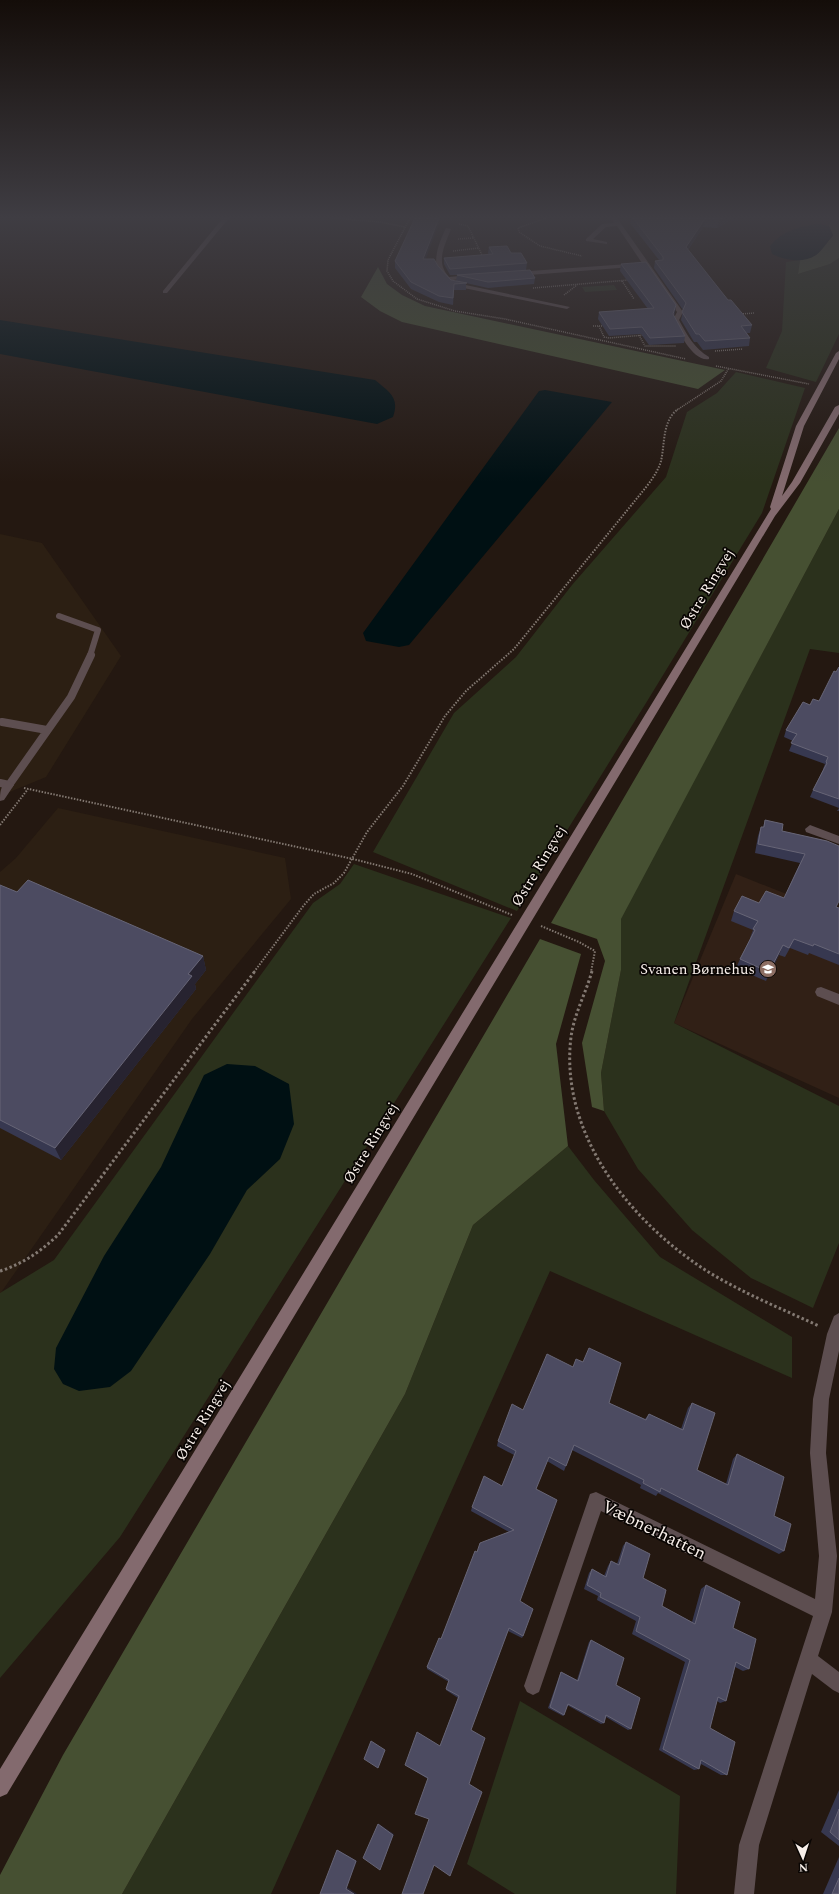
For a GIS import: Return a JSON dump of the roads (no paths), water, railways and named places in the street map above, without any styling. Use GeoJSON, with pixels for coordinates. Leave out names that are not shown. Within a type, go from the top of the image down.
{"type":"FeatureCollection","features":[{"type":"Feature","properties":{"kind":"main road","name":"Østre Ringvej"},"geometry":{"type":"LineString","coordinates":[[771,515],[800,426],[814,397],[839,353]]}},
{"type":"Feature","properties":{"kind":"main road","name":"Østre Ringvej"},"geometry":{"type":"LineString","coordinates":[[0,1787],[771,515],[796,483],[839,407]]}},
{"type":"Feature","properties":{"kind":"street"},"geometry":{"type":"LineString","coordinates":[[676,306],[680,312],[676,320],[691,345],[697,353],[708,358]]}},
{"type":"Feature","properties":{"kind":"street"},"geometry":{"type":"LineString","coordinates":[[0,797],[5,784]]}},
{"type":"Feature","properties":{"kind":"street"},"geometry":{"type":"LineString","coordinates":[[810,829],[839,840]]}},
{"type":"Feature","properties":{"kind":"street"},"geometry":{"type":"LineString","coordinates":[[821,992],[839,1000]]}},
{"type":"Feature","properties":{"kind":"street"},"geometry":{"type":"LineString","coordinates":[[744,1894],[749,1845],[823,1612],[828,1556],[818,1445],[821,1399],[837,1327]]}},
{"type":"Feature","properties":{"kind":"street","name":"Væbnerhatten"},"geometry":{"type":"LineString","coordinates":[[533,1686],[596,1500],[823,1612]]}},
{"type":"Feature","properties":{"kind":"street"},"geometry":{"type":"LineString","coordinates":[[808,1659],[839,1684]]}},
{"type":"Feature","properties":{"kind":"lane"},"geometry":{"type":"LineString","coordinates":[[5,784],[71,697],[91,656],[98,630],[59,616]]}},
{"type":"Feature","properties":{"kind":"lane"},"geometry":{"type":"LineString","coordinates":[[2,722],[47,730]]}},
{"type":"Feature","properties":{"kind":"place","name":"Svanen Børnehus"},"geometry":{"type":"Point","coordinates":[768,969]}}]}
